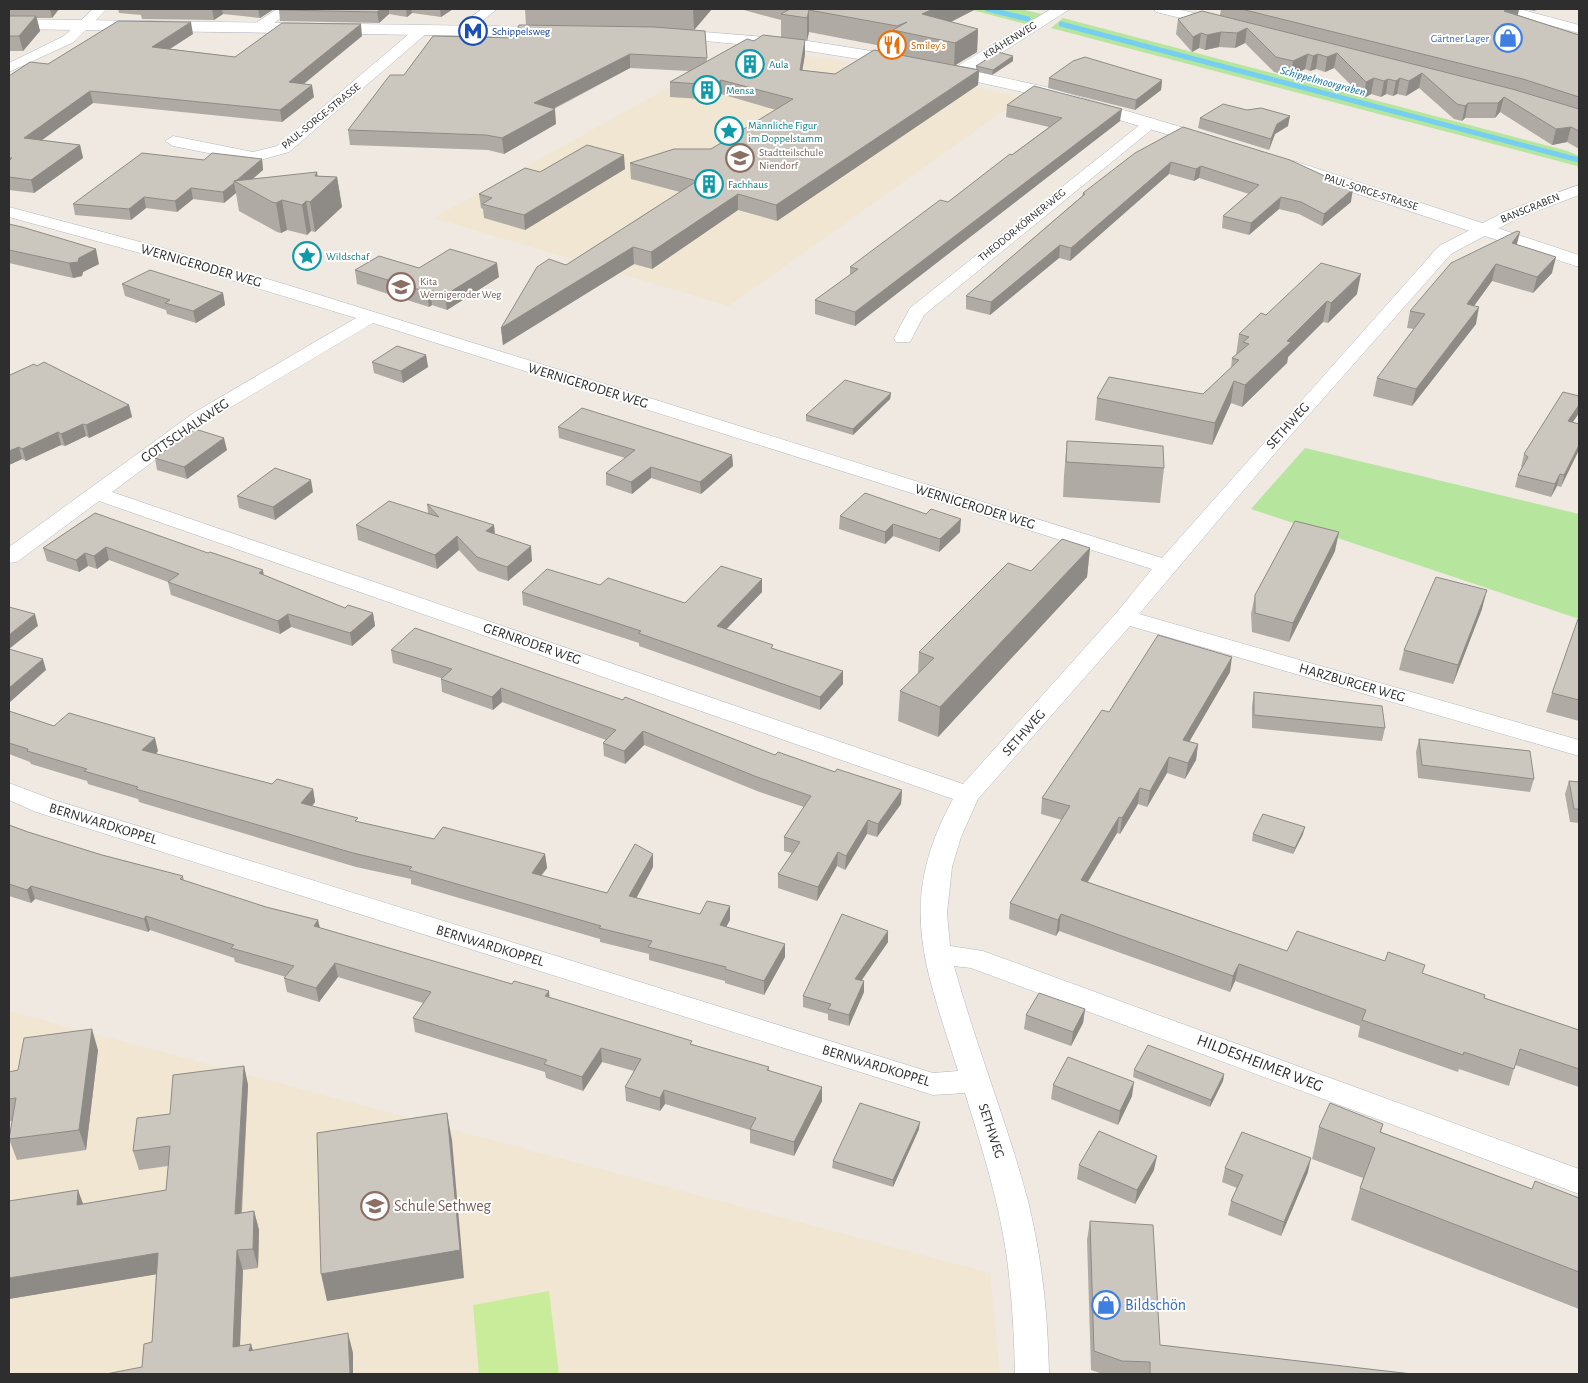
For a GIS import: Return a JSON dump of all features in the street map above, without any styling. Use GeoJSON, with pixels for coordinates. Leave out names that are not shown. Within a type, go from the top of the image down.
{"type":"FeatureCollection","features":[{"type":"Feature","properties":{"kind":"street"},"geometry":{"type":"LineString","coordinates":[[9,68],[69,39],[100,9]]}},
{"type":"Feature","properties":{"kind":"street"},"geometry":{"type":"LineString","coordinates":[[258,28],[286,9]]}},
{"type":"Feature","properties":{"kind":"street"},"geometry":{"type":"LineString","coordinates":[[461,31],[490,9]]}},
{"type":"Feature","properties":{"kind":"street","name":"KRÄHENWEG"},"geometry":{"type":"LineString","coordinates":[[959,72],[1062,9]]}},
{"type":"Feature","properties":{"kind":"street"},"geometry":{"type":"LineString","coordinates":[[1161,9],[1230,26]]}},
{"type":"Feature","properties":{"kind":"street"},"geometry":{"type":"LineString","coordinates":[[1505,9],[1554,24],[1579,29]]}},
{"type":"Feature","properties":{"kind":"street"},"geometry":{"type":"LineString","coordinates":[[9,24],[568,33]]}},
{"type":"Feature","properties":{"kind":"street","name":"PAUL-SORGE-STRASSE"},"geometry":{"type":"LineString","coordinates":[[173,141],[253,157],[283,149],[422,30]]}},
{"type":"Feature","properties":{"kind":"street"},"geometry":{"type":"LineString","coordinates":[[655,34],[802,45],[925,65],[1040,91],[1225,145]]}},
{"type":"Feature","properties":{"kind":"street","name":"THEODOR-KÖRNER-WEG"},"geometry":{"type":"LineString","coordinates":[[903,338],[916,312],[1151,123]]}},
{"type":"Feature","properties":{"kind":"street","name":"PAUL-SORGE-STRASSE"},"geometry":{"type":"LineString","coordinates":[[1280,162],[1579,261]]}},
{"type":"Feature","properties":{"kind":"street","name":"BANSGRABEN"},"geometry":{"type":"LineString","coordinates":[[1481,229],[1521,210],[1579,190]]}},
{"type":"Feature","properties":{"kind":"street","name":"WERNIGERODER WEG"},"geometry":{"type":"LineString","coordinates":[[9,212],[157,252],[1166,566]]}},
{"type":"Feature","properties":{"kind":"street","name":"SETHWEG"},"geometry":{"type":"LineString","coordinates":[[1032,1374],[1029,1306],[1019,1231],[1006,1179],[974,1081],[937,955],[933,914],[937,872],[950,826],[968,795],[1125,617],[1166,566],[1445,250],[1481,229]]}},
{"type":"Feature","properties":{"kind":"street","name":"GOTTSCHALKWEG"},"geometry":{"type":"LineString","coordinates":[[9,557],[202,416],[369,318]]}},
{"type":"Feature","properties":{"kind":"street","name":"GERNRODER WEG"},"geometry":{"type":"LineString","coordinates":[[96,493],[968,795]]}},
{"type":"Feature","properties":{"kind":"street","name":"HARZBURGER WEG"},"geometry":{"type":"LineString","coordinates":[[1125,617],[1579,748]]}},
{"type":"Feature","properties":{"kind":"street","name":"BERNWARDKOPPEL"},"geometry":{"type":"LineString","coordinates":[[9,791],[45,806],[933,1084],[974,1081]]}},
{"type":"Feature","properties":{"kind":"street","name":"HILDESHEIMER WEG"},"geometry":{"type":"LineString","coordinates":[[937,955],[973,958],[1579,1182]]}},
{"type":"Feature","properties":{"kind":"shaded area","name":"Stadtteilschule Niendorf"},"geometry":{"type":"Polygon","coordinates":[[[738,49],[831,59],[1023,97],[729,306],[434,218],[738,49]]]}},
{"type":"Feature","properties":{"kind":"shaded area","name":"Schule Sethweg"},"geometry":{"type":"Polygon","coordinates":[[[9,1011],[990,1273],[1000,1374],[9,1374],[9,1011]]]}},
{"type":"Feature","properties":{"kind":"green space"},"geometry":{"type":"Polygon","coordinates":[[[968,9],[1020,9],[1042,14],[1026,24],[968,9]]]}},
{"type":"Feature","properties":{"kind":"green space"},"geometry":{"type":"Polygon","coordinates":[[[1063,18],[1568,151],[1579,156],[1579,172],[1577,166],[1051,28],[1063,18]]]}},
{"type":"Feature","properties":{"kind":"green space"},"geometry":{"type":"Polygon","coordinates":[[[1305,448],[1579,514],[1579,619],[1251,509],[1305,448]]]}},
{"type":"Feature","properties":{"kind":"green space"},"geometry":{"type":"Polygon","coordinates":[[[549,1291],[559,1374],[479,1374],[473,1305],[549,1291]]]}},
{"type":"Feature","properties":{"kind":"building"},"geometry":{"type":"Polygon","coordinates":[[[280,9],[381,9],[377,12],[280,9]]]}},
{"type":"Feature","properties":{"kind":"building"},"geometry":{"type":"Polygon","coordinates":[[[790,9],[933,9],[922,14],[978,29],[955,43],[893,30],[907,22],[897,26],[809,10],[807,18],[781,14],[790,9]]]}},
{"type":"Feature","properties":{"kind":"building"},"geometry":{"type":"Polygon","coordinates":[[[1241,9],[1509,9],[1504,11],[1579,35],[1579,97],[1523,79],[1241,9]]]}},
{"type":"Feature","properties":{"kind":"building"},"geometry":{"type":"Polygon","coordinates":[[[1202,11],[1512,89],[1579,109],[1579,131],[1571,127],[1556,129],[1504,97],[1498,103],[1468,103],[1465,106],[1457,104],[1422,73],[1409,81],[1400,78],[1396,81],[1388,79],[1384,81],[1374,78],[1366,82],[1337,53],[1327,57],[1318,54],[1313,56],[1308,54],[1293,61],[1276,57],[1247,28],[1237,33],[1221,32],[1207,35],[1201,33],[1193,37],[1178,19],[1202,11]]]}},
{"type":"Feature","properties":{"kind":"building"},"geometry":{"type":"Polygon","coordinates":[[[9,16],[36,16],[19,36],[9,36],[9,16]]]}},
{"type":"Feature","properties":{"kind":"building"},"geometry":{"type":"Polygon","coordinates":[[[118,21],[191,22],[152,47],[235,57],[282,23],[361,24],[289,82],[312,85],[280,110],[90,91],[24,138],[80,145],[31,180],[9,177],[9,161],[12,158],[9,158],[9,76],[30,62],[48,64],[118,21]]]}},
{"type":"Feature","properties":{"kind":"building"},"geometry":{"type":"Polygon","coordinates":[[[519,25],[654,27],[705,31],[707,58],[630,54],[534,103],[555,109],[502,138],[486,135],[348,130],[390,75],[404,75],[433,36],[514,38],[519,25]]]}},
{"type":"Feature","properties":{"kind":"building"},"geometry":{"type":"Polygon","coordinates":[[[763,35],[805,40],[800,70],[835,74],[874,50],[979,70],[776,205],[738,194],[651,252],[633,247],[501,328],[537,267],[549,259],[566,265],[697,181],[630,163],[674,149],[711,149],[793,99],[721,80],[715,85],[670,82],[747,39],[754,41],[763,35]]]}},
{"type":"Feature","properties":{"kind":"building"},"geometry":{"type":"Polygon","coordinates":[[[998,52],[1013,56],[993,70],[976,66],[998,52]]]}},
{"type":"Feature","properties":{"kind":"building"},"geometry":{"type":"Polygon","coordinates":[[[1085,57],[1162,80],[1136,100],[1049,78],[1073,61],[1085,57]]]}},
{"type":"Feature","properties":{"kind":"building"},"geometry":{"type":"Polygon","coordinates":[[[1034,86],[1122,109],[855,312],[815,300],[858,269],[850,267],[940,200],[948,202],[1010,154],[1012,155],[1062,118],[1007,105],[1034,86]]]}},
{"type":"Feature","properties":{"kind":"building"},"geometry":{"type":"Polygon","coordinates":[[[1223,104],[1247,110],[1261,108],[1290,116],[1277,124],[1271,139],[1200,118],[1223,104]]]}},
{"type":"Feature","properties":{"kind":"building"},"geometry":{"type":"Polygon","coordinates":[[[1183,127],[1290,160],[1353,189],[1324,214],[1301,202],[1281,197],[1251,223],[1223,216],[1259,185],[1201,166],[1196,169],[1171,162],[1071,248],[1060,245],[991,302],[966,296],[1085,194],[1083,193],[1135,153],[1183,127]]]}},
{"type":"Feature","properties":{"kind":"building"},"geometry":{"type":"Polygon","coordinates":[[[587,145],[624,155],[524,215],[482,204],[492,198],[479,194],[525,168],[540,172],[587,145]]]}},
{"type":"Feature","properties":{"kind":"building"},"geometry":{"type":"Polygon","coordinates":[[[142,153],[204,160],[212,153],[262,159],[223,192],[191,188],[175,201],[144,197],[129,209],[73,204],[142,153]]]}},
{"type":"Feature","properties":{"kind":"building"},"geometry":{"type":"Polygon","coordinates":[[[317,172],[315,176],[337,177],[310,202],[306,201],[302,205],[282,200],[276,203],[272,202],[234,181],[317,172]]]}},
{"type":"Feature","properties":{"kind":"building"},"geometry":{"type":"Polygon","coordinates":[[[9,224],[96,249],[79,258],[78,262],[69,263],[9,250],[9,224]]]}},
{"type":"Feature","properties":{"kind":"building"},"geometry":{"type":"Polygon","coordinates":[[[1517,231],[1520,232],[1512,243],[1556,257],[1537,277],[1496,264],[1467,304],[1479,307],[1416,389],[1377,378],[1425,314],[1410,311],[1451,263],[1517,231]]]}},
{"type":"Feature","properties":{"kind":"building"},"geometry":{"type":"Polygon","coordinates":[[[450,249],[497,263],[445,295],[430,290],[427,292],[355,270],[379,256],[419,268],[450,249]]]}},
{"type":"Feature","properties":{"kind":"building"},"geometry":{"type":"Polygon","coordinates":[[[1321,263],[1361,274],[1331,303],[1327,301],[1287,341],[1291,342],[1245,385],[1234,381],[1215,423],[1097,398],[1109,377],[1203,394],[1239,360],[1232,358],[1249,344],[1243,342],[1249,337],[1239,334],[1261,313],[1266,315],[1321,263]]]}},
{"type":"Feature","properties":{"kind":"building"},"geometry":{"type":"Polygon","coordinates":[[[150,270],[223,293],[193,311],[165,303],[170,300],[122,284],[150,270]]]}},
{"type":"Feature","properties":{"kind":"building"},"geometry":{"type":"Polygon","coordinates":[[[397,346],[426,355],[401,371],[372,362],[397,346]]]}},
{"type":"Feature","properties":{"kind":"building"},"geometry":{"type":"Polygon","coordinates":[[[44,362],[129,405],[86,425],[83,424],[61,434],[58,432],[22,449],[19,447],[9,451],[9,374],[34,364],[37,366],[44,362]]]}},
{"type":"Feature","properties":{"kind":"building"},"geometry":{"type":"Polygon","coordinates":[[[845,380],[891,393],[853,429],[806,415],[845,380]]]}},
{"type":"Feature","properties":{"kind":"building"},"geometry":{"type":"Polygon","coordinates":[[[1563,392],[1579,396],[1579,405],[1568,421],[1579,424],[1579,445],[1564,475],[1560,474],[1555,484],[1518,475],[1528,457],[1524,454],[1563,392]]]}},
{"type":"Feature","properties":{"kind":"building"},"geometry":{"type":"Polygon","coordinates":[[[582,408],[732,455],[700,482],[651,467],[631,482],[606,473],[635,450],[558,427],[582,408]]]}},
{"type":"Feature","properties":{"kind":"building"},"geometry":{"type":"Polygon","coordinates":[[[195,429],[224,438],[184,467],[155,458],[195,429]]]}},
{"type":"Feature","properties":{"kind":"building"},"geometry":{"type":"Polygon","coordinates":[[[1067,441],[1163,446],[1164,468],[1066,462],[1067,441]]]}},
{"type":"Feature","properties":{"kind":"building"},"geometry":{"type":"Polygon","coordinates":[[[275,468],[311,480],[273,507],[237,496],[275,468]]]}},
{"type":"Feature","properties":{"kind":"building"},"geometry":{"type":"Polygon","coordinates":[[[865,493],[926,514],[931,509],[961,519],[940,539],[893,524],[885,532],[840,516],[865,493]]]}},
{"type":"Feature","properties":{"kind":"building"},"geometry":{"type":"Polygon","coordinates":[[[389,501],[439,517],[427,504],[494,525],[486,531],[531,546],[507,567],[477,557],[457,536],[435,555],[356,525],[389,501]]]}},
{"type":"Feature","properties":{"kind":"building"},"geometry":{"type":"Polygon","coordinates":[[[95,513],[208,553],[210,552],[263,570],[259,573],[345,608],[348,605],[373,613],[350,633],[288,614],[278,621],[168,582],[179,574],[106,547],[94,556],[85,553],[76,560],[43,548],[95,513]]]}},
{"type":"Feature","properties":{"kind":"building"},"geometry":{"type":"Polygon","coordinates":[[[1295,521],[1339,532],[1293,623],[1255,613],[1255,595],[1295,521]]]}},
{"type":"Feature","properties":{"kind":"building"},"geometry":{"type":"Polygon","coordinates":[[[1062,539],[1090,548],[940,707],[900,691],[934,658],[919,652],[1008,563],[1031,571],[1062,539]]]}},
{"type":"Feature","properties":{"kind":"building"},"geometry":{"type":"Polygon","coordinates":[[[721,566],[762,579],[717,626],[773,645],[771,648],[843,671],[820,697],[638,633],[641,631],[522,592],[547,569],[600,585],[608,578],[685,603],[721,566]]]}},
{"type":"Feature","properties":{"kind":"building"},"geometry":{"type":"Polygon","coordinates":[[[1436,577],[1487,590],[1458,665],[1404,650],[1436,577]]]}},
{"type":"Feature","properties":{"kind":"building"},"geometry":{"type":"Polygon","coordinates":[[[9,607],[35,614],[9,635],[9,607]]]}},
{"type":"Feature","properties":{"kind":"building"},"geometry":{"type":"Polygon","coordinates":[[[1579,619],[1579,700],[1552,693],[1579,619]]]}},
{"type":"Feature","properties":{"kind":"building"},"geometry":{"type":"Polygon","coordinates":[[[415,628],[623,700],[625,697],[775,755],[778,752],[835,772],[837,769],[902,790],[878,824],[868,820],[846,856],[838,852],[818,887],[778,874],[800,842],[784,837],[811,796],[757,777],[643,731],[624,751],[603,743],[616,730],[501,688],[492,697],[441,679],[452,669],[391,650],[415,628]]]}},
{"type":"Feature","properties":{"kind":"building"},"geometry":{"type":"Polygon","coordinates":[[[1158,635],[1232,657],[1183,740],[1198,744],[1188,763],[1169,757],[1150,791],[1140,788],[1122,818],[1119,817],[1081,880],[1287,951],[1297,931],[1385,961],[1388,952],[1425,965],[1422,973],[1485,995],[1484,998],[1579,1030],[1579,1069],[1520,1049],[1514,1069],[1464,1052],[1463,1055],[1362,1020],[1366,1010],[1239,964],[1233,976],[1061,914],[1058,920],[1010,903],[1070,806],[1042,798],[1102,710],[1109,712],[1158,635]]]}},
{"type":"Feature","properties":{"kind":"building"},"geometry":{"type":"Polygon","coordinates":[[[9,649],[43,659],[9,688],[9,649]]]}},
{"type":"Feature","properties":{"kind":"building"},"geometry":{"type":"Polygon","coordinates":[[[1254,692],[1382,706],[1385,728],[1254,715],[1254,692]]]}},
{"type":"Feature","properties":{"kind":"building"},"geometry":{"type":"Polygon","coordinates":[[[9,711],[54,726],[69,713],[155,738],[142,750],[272,784],[277,779],[313,789],[301,803],[358,818],[355,821],[434,839],[443,827],[545,854],[532,873],[607,893],[635,844],[653,854],[629,896],[700,914],[707,901],[730,906],[720,925],[785,944],[764,981],[725,969],[726,967],[648,947],[652,941],[599,928],[601,926],[409,870],[412,867],[353,853],[136,789],[138,787],[27,751],[28,749],[9,743],[9,711]]]}},
{"type":"Feature","properties":{"kind":"building"},"geometry":{"type":"Polygon","coordinates":[[[1419,739],[1530,751],[1534,779],[1422,765],[1419,739]]]}},
{"type":"Feature","properties":{"kind":"building"},"geometry":{"type":"Polygon","coordinates":[[[1569,781],[1579,782],[1579,809],[1574,809],[1569,781]]]}},
{"type":"Feature","properties":{"kind":"building"},"geometry":{"type":"Polygon","coordinates":[[[1263,814],[1305,827],[1295,848],[1253,834],[1263,814]]]}},
{"type":"Feature","properties":{"kind":"building"},"geometry":{"type":"Polygon","coordinates":[[[9,825],[102,855],[183,876],[180,879],[266,907],[318,920],[314,926],[512,984],[514,981],[549,991],[545,996],[692,1041],[690,1044],[769,1067],[767,1070],[822,1087],[794,1142],[750,1129],[756,1118],[664,1090],[660,1098],[625,1087],[641,1059],[601,1048],[582,1077],[544,1064],[547,1060],[413,1018],[431,992],[335,963],[316,988],[284,978],[294,966],[231,948],[234,945],[146,916],[144,919],[31,886],[27,890],[9,884],[9,825]]]}},
{"type":"Feature","properties":{"kind":"building"},"geometry":{"type":"Polygon","coordinates":[[[842,914],[888,931],[855,979],[864,981],[849,1015],[828,1009],[831,1004],[803,996],[842,914]]]}},
{"type":"Feature","properties":{"kind":"building"},"geometry":{"type":"Polygon","coordinates":[[[1039,993],[1085,1009],[1073,1032],[1026,1015],[1039,993]]]}},
{"type":"Feature","properties":{"kind":"building"},"geometry":{"type":"Polygon","coordinates":[[[92,1029],[79,1130],[9,1139],[16,1098],[9,1099],[9,1072],[18,1070],[24,1038],[92,1029]]]}},
{"type":"Feature","properties":{"kind":"building"},"geometry":{"type":"Polygon","coordinates":[[[1148,1045],[1224,1074],[1211,1100],[1134,1070],[1148,1045]]]}},
{"type":"Feature","properties":{"kind":"building"},"geometry":{"type":"Polygon","coordinates":[[[1068,1057],[1134,1082],[1120,1111],[1053,1085],[1068,1057]]]}},
{"type":"Feature","properties":{"kind":"building"},"geometry":{"type":"Polygon","coordinates":[[[244,1066],[235,1214],[254,1211],[253,1249],[237,1250],[233,1347],[251,1344],[249,1351],[348,1333],[350,1374],[106,1374],[142,1367],[144,1344],[152,1342],[158,1253],[9,1278],[9,1201],[78,1190],[77,1205],[166,1190],[170,1146],[133,1151],[137,1118],[170,1114],[173,1075],[244,1066]]]}},
{"type":"Feature","properties":{"kind":"building"},"geometry":{"type":"Polygon","coordinates":[[[860,1103],[920,1122],[893,1180],[833,1161],[860,1103]]]}},
{"type":"Feature","properties":{"kind":"building"},"geometry":{"type":"Polygon","coordinates":[[[1330,1103],[1383,1124],[1380,1132],[1532,1189],[1535,1181],[1579,1198],[1579,1272],[1360,1188],[1375,1148],[1319,1127],[1330,1103]]]}},
{"type":"Feature","properties":{"kind":"building"},"geometry":{"type":"Polygon","coordinates":[[[447,1113],[460,1250],[321,1274],[317,1133],[447,1113]]]}},
{"type":"Feature","properties":{"kind":"building"},"geometry":{"type":"Polygon","coordinates":[[[1099,1131],[1157,1156],[1137,1190],[1079,1165],[1099,1131]]]}},
{"type":"Feature","properties":{"kind":"building"},"geometry":{"type":"Polygon","coordinates":[[[1242,1132],[1311,1158],[1284,1222],[1231,1201],[1243,1175],[1225,1168],[1242,1132]]]}},
{"type":"Feature","properties":{"kind":"building"},"geometry":{"type":"Polygon","coordinates":[[[1090,1221],[1153,1225],[1160,1345],[1412,1374],[1150,1374],[1150,1362],[1122,1361],[1094,1351],[1090,1221]]]}},
{"type":"Feature","properties":{"kind":"waterway","name":"Schippelmoorgraben"},"geometry":{"type":"LineString","coordinates":[[987,9],[1028,19]]}},
{"type":"Feature","properties":{"kind":"waterway","name":"Schippelmoorgraben"},"geometry":{"type":"LineString","coordinates":[[1061,24],[1579,160]]}},
{"type":"Feature","properties":{"kind":"place","name":"Schippelsweg"},"geometry":{"type":"Point","coordinates":[473,31]}},
{"type":"Feature","properties":{"kind":"place","name":"Gärtner Lager"},"geometry":{"type":"Point","coordinates":[1508,38]}},
{"type":"Feature","properties":{"kind":"place","name":"Smiley's"},"geometry":{"type":"Point","coordinates":[892,45]}},
{"type":"Feature","properties":{"kind":"place","name":"Aula"},"geometry":{"type":"Point","coordinates":[750,64]}},
{"type":"Feature","properties":{"kind":"place","name":"Mensa"},"geometry":{"type":"Point","coordinates":[707,90]}},
{"type":"Feature","properties":{"kind":"place","name":"Männliche Figur im Doppelstamm"},"geometry":{"type":"Point","coordinates":[729,131]}},
{"type":"Feature","properties":{"kind":"place","name":"Stadtteilschule Niendorf"},"geometry":{"type":"Point","coordinates":[740,158]}},
{"type":"Feature","properties":{"kind":"place","name":"Fachhaus"},"geometry":{"type":"Point","coordinates":[709,184]}},
{"type":"Feature","properties":{"kind":"place","name":"Wildschaf"},"geometry":{"type":"Point","coordinates":[307,256]}},
{"type":"Feature","properties":{"kind":"place","name":"Kita Wernigeroder Weg"},"geometry":{"type":"Point","coordinates":[401,287]}},
{"type":"Feature","properties":{"kind":"place","name":"Schule Sethweg"},"geometry":{"type":"Point","coordinates":[375,1206]}},
{"type":"Feature","properties":{"kind":"place","name":"Bildschön"},"geometry":{"type":"Point","coordinates":[1106,1305]}}]}
